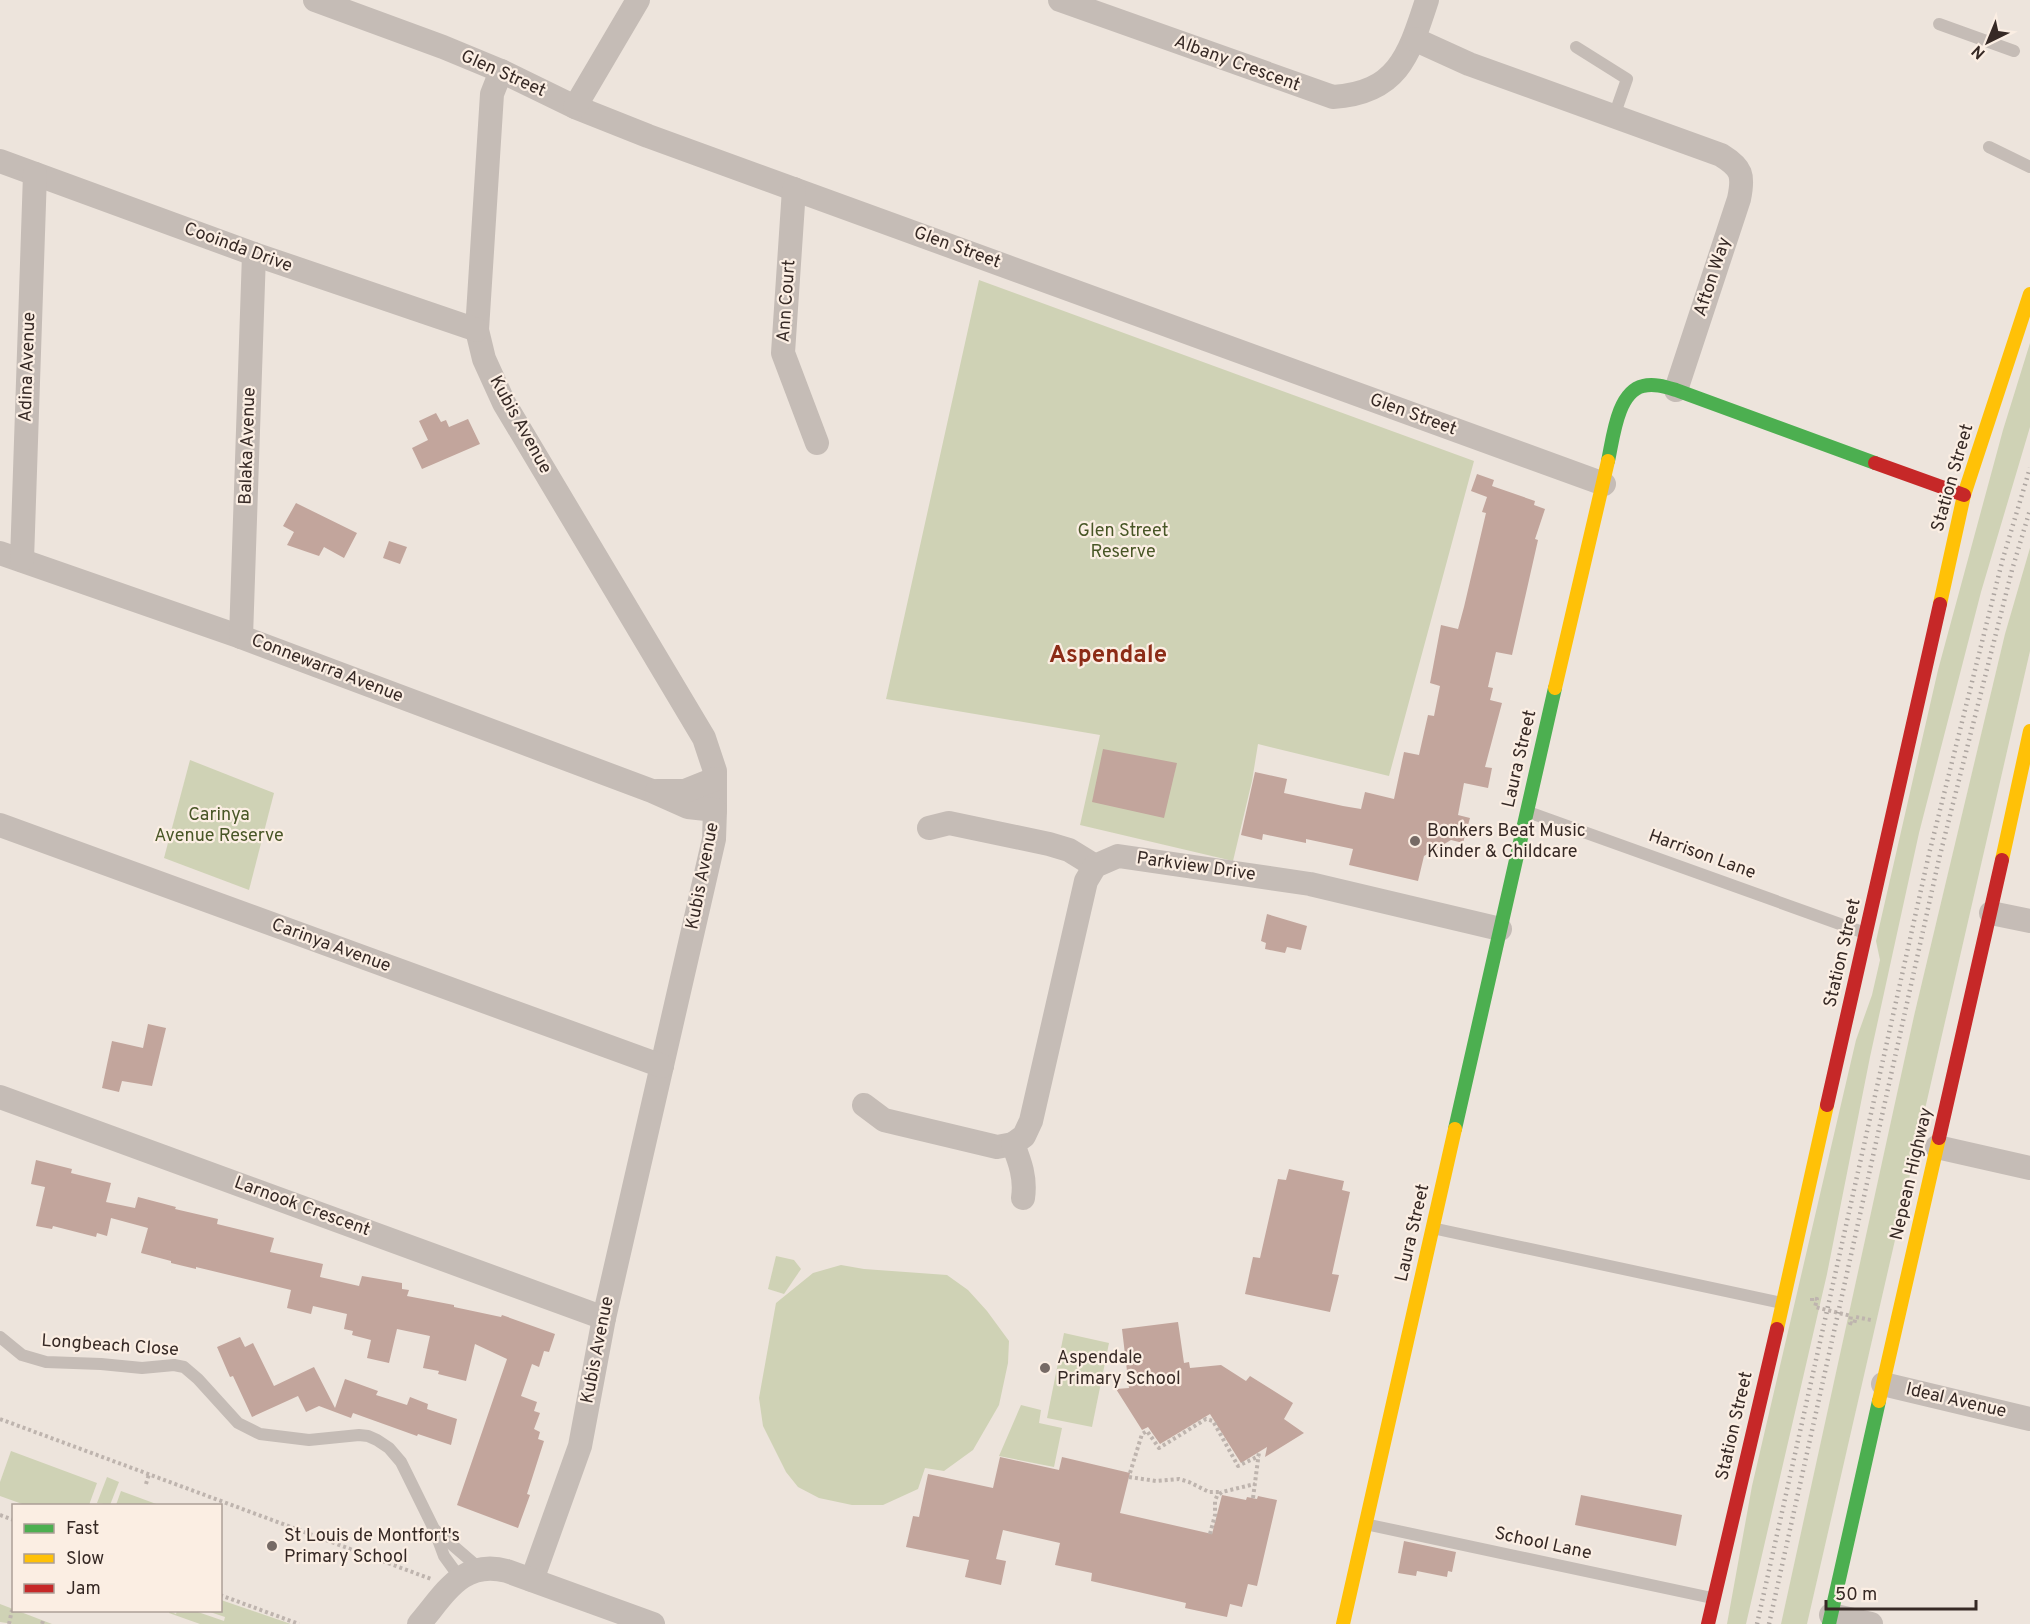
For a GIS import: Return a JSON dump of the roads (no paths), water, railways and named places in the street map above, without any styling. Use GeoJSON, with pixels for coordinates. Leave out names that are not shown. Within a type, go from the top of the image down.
{"type":"FeatureCollection","features":[{"type":"Feature","properties":{"kind":"main road","name":"Station Street"},"geometry":{"type":"LineString","coordinates":[[1708,1624],[1782,1309],[1964,495],[2030,294]]}},
{"type":"Feature","properties":{"kind":"main road","name":"Laura Street"},"geometry":{"type":"LineString","coordinates":[[1343,1624],[1526,811],[1619,412],[1626,397],[1634,388],[1652,384],[1676,390],[1964,495]]}},
{"type":"Feature","properties":{"kind":"main road","name":"Nepean Highway"},"geometry":{"type":"LineString","coordinates":[[1830,1620],[1895,1326],[1991,913],[2030,731]]}},
{"type":"Feature","properties":{"kind":"street","name":"Glen Street"},"geometry":{"type":"LineString","coordinates":[[315,0],[443,47],[501,71],[575,107],[1604,484]]}},
{"type":"Feature","properties":{"kind":"street"},"geometry":{"type":"LineString","coordinates":[[575,107],[638,0]]}},
{"type":"Feature","properties":{"kind":"street","name":"Albany Crescent"},"geometry":{"type":"LineString","coordinates":[[1060,0],[1333,97],[1354,96],[1373,89],[1388,78],[1409,48]]}},
{"type":"Feature","properties":{"kind":"street"},"geometry":{"type":"LineString","coordinates":[[1427,0],[1409,48],[1469,64],[1614,116]]}},
{"type":"Feature","properties":{"kind":"street","name":"Kubis Avenue"},"geometry":{"type":"LineString","coordinates":[[501,71],[492,94],[477,330],[484,359],[504,403],[704,738],[715,771],[716,810],[714,839],[604,1318],[580,1446],[532,1580]]}},
{"type":"Feature","properties":{"kind":"street","name":"Afton Way"},"geometry":{"type":"LineString","coordinates":[[1614,116],[1721,155],[1736,164],[1742,183],[1739,199],[1676,390]]}},
{"type":"Feature","properties":{"kind":"street","name":"Cooinda Drive"},"geometry":{"type":"LineString","coordinates":[[0,161],[254,254],[477,330]]}},
{"type":"Feature","properties":{"kind":"street","name":"Adina Avenue"},"geometry":{"type":"LineString","coordinates":[[11,556],[35,174]]}},
{"type":"Feature","properties":{"kind":"street","name":"Ann Court"},"geometry":{"type":"LineString","coordinates":[[794,189],[783,353],[817,443]]}},
{"type":"Feature","properties":{"kind":"street","name":"Balaka Avenue"},"geometry":{"type":"LineString","coordinates":[[242,637],[254,254]]}},
{"type":"Feature","properties":{"kind":"street","name":"Connewarra Avenue"},"geometry":{"type":"LineString","coordinates":[[11,556],[242,637],[652,791],[688,807],[716,810]]}},
{"type":"Feature","properties":{"kind":"street","name":"Connewarra Avenue"},"geometry":{"type":"LineString","coordinates":[[652,791],[685,790],[715,779]]}},
{"type":"Feature","properties":{"kind":"street"},"geometry":{"type":"LineString","coordinates":[[864,1105],[884,1120],[997,1147],[1013,1144],[1024,1136],[1031,1121],[1086,881],[1095,866],[1069,850],[1049,844],[949,823],[929,828]]}},
{"type":"Feature","properties":{"kind":"street","name":"Carinya Avenue"},"geometry":{"type":"LineString","coordinates":[[0,825],[662,1066]]}},
{"type":"Feature","properties":{"kind":"street","name":"Parkview Drive"},"geometry":{"type":"LineString","coordinates":[[1095,866],[1118,856],[1310,884],[1500,929]]}},
{"type":"Feature","properties":{"kind":"street"},"geometry":{"type":"LineString","coordinates":[[1991,913],[2030,921]]}},
{"type":"Feature","properties":{"kind":"street","name":"Larnook Crescent"},"geometry":{"type":"LineString","coordinates":[[0,1097],[604,1318]]}},
{"type":"Feature","properties":{"kind":"street"},"geometry":{"type":"LineString","coordinates":[[1013,1144],[1021,1165],[1023,1198]]}},
{"type":"Feature","properties":{"kind":"street"},"geometry":{"type":"LineString","coordinates":[[1937,1147],[2030,1168]]}},
{"type":"Feature","properties":{"kind":"street","name":"Ideal Avenue"},"geometry":{"type":"LineString","coordinates":[[1883,1384],[2030,1419]]}},
{"type":"Feature","properties":{"kind":"street"},"geometry":{"type":"LineString","coordinates":[[419,1624],[464,1578],[499,1569],[653,1624]]}},
{"type":"Feature","properties":{"kind":"street"},"geometry":{"type":"LineString","coordinates":[[1830,1620],[1871,1624]]}},
{"type":"Feature","properties":{"kind":"lane"},"geometry":{"type":"LineString","coordinates":[[1939,24],[2014,51]]}},
{"type":"Feature","properties":{"kind":"lane"},"geometry":{"type":"LineString","coordinates":[[1576,47],[1628,79],[1614,116]]}},
{"type":"Feature","properties":{"kind":"lane"},"geometry":{"type":"LineString","coordinates":[[1989,147],[2030,167]]}},
{"type":"Feature","properties":{"kind":"lane","name":"Harrison Lane"},"geometry":{"type":"LineString","coordinates":[[1526,811],[1866,933]]}},
{"type":"Feature","properties":{"kind":"lane"},"geometry":{"type":"LineString","coordinates":[[1432,1228],[1782,1309]]}},
{"type":"Feature","properties":{"kind":"lane","name":"Longbeach Close"},"geometry":{"type":"LineString","coordinates":[[0,1337],[22,1355],[46,1362],[142,1368],[174,1365],[184,1367],[238,1423],[260,1434],[309,1440],[360,1435],[383,1443],[398,1456],[434,1529],[464,1578]]}},
{"type":"Feature","properties":{"kind":"lane","name":"School Lane"},"geometry":{"type":"LineString","coordinates":[[1365,1524],[1713,1598]]}},
{"type":"Feature","properties":{"kind":"lane","name":"Longbeach Close"},"geometry":{"type":"LineString","coordinates":[[434,1529],[444,1556],[464,1578]]}},
{"type":"Feature","properties":{"kind":"railway"},"geometry":{"type":"LineString","coordinates":[[1757,1624],[1929,854],[2003,558],[2030,468]]}},
{"type":"Feature","properties":{"kind":"railway"},"geometry":{"type":"LineString","coordinates":[[1769,1624],[1939,859],[2012,570],[2030,510]]}},
{"type":"Feature","properties":{"kind":"place","name":"Bonkers Beat Music Kinder & Childcare"},"geometry":{"type":"Point","coordinates":[1415,841]}},
{"type":"Feature","properties":{"kind":"place","name":"Aspendale Primary School"},"geometry":{"type":"Point","coordinates":[1045,1368]}},
{"type":"Feature","properties":{"kind":"place","name":"St Louis de Montfort's Primary School"},"geometry":{"type":"Point","coordinates":[272,1546]}},
{"type":"Feature","properties":{"kind":"district","name":"Aspendale"},"geometry":{"type":"Point","coordinates":[1108,656]}},
{"type":"Feature","properties":{"kind":"park label","name":"Glen Street Reserve"},"geometry":{"type":"Point","coordinates":[1123,541]}},
{"type":"Feature","properties":{"kind":"park label","name":"Carinya Avenue Reserve"},"geometry":{"type":"Point","coordinates":[219,825]}}]}
